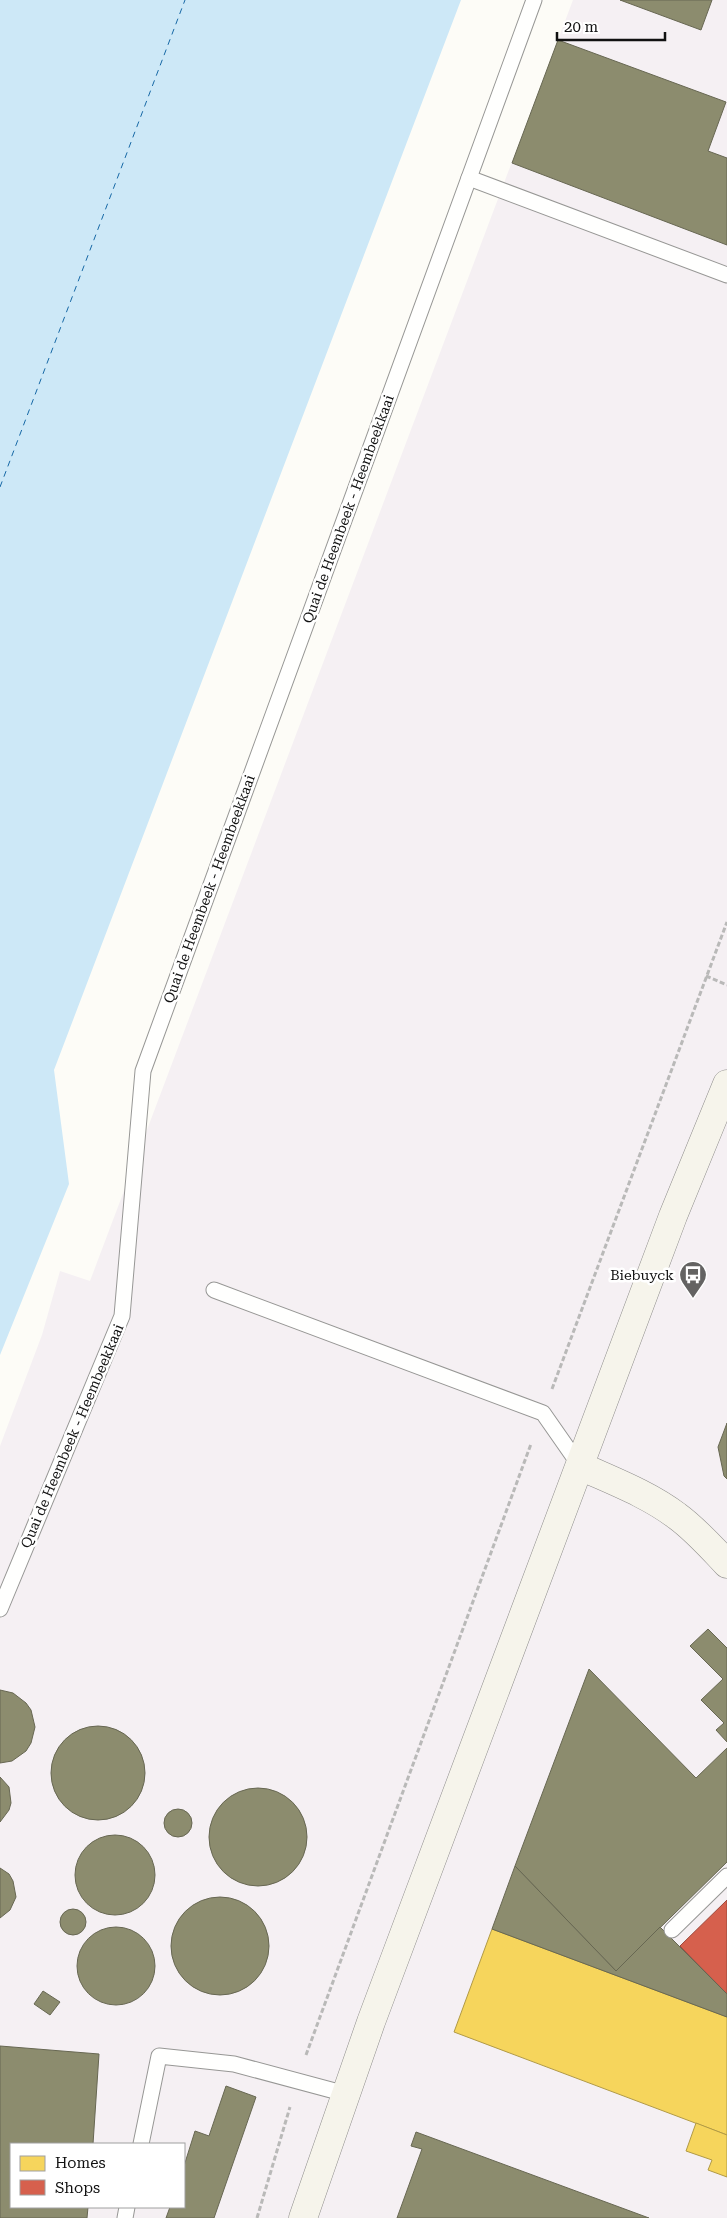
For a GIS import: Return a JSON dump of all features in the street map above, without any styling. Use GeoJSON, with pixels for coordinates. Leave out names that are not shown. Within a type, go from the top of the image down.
{"type":"FeatureCollection","features":[{"type":"Feature","properties":{"kind":"main road"},"geometry":{"type":"LineString","coordinates":[[303,2218],[346,2094],[673,1216],[727,1084]]}},
{"type":"Feature","properties":{"kind":"main road"},"geometry":{"type":"LineString","coordinates":[[580,1466],[639,1492],[659,1504],[695,1531],[727,1564]]}},
{"type":"Feature","properties":{"kind":"lane","name":"Quai de Heembeek - Heembeekkaai"},"geometry":{"type":"LineString","coordinates":[[0,1609],[122,1316],[143,1071],[534,0]]}},
{"type":"Feature","properties":{"kind":"lane"},"geometry":{"type":"LineString","coordinates":[[469,178],[727,275]]}},
{"type":"Feature","properties":{"kind":"lane"},"geometry":{"type":"LineString","coordinates":[[214,1290],[543,1413],[580,1466]]}},
{"type":"Feature","properties":{"kind":"lane"},"geometry":{"type":"LineString","coordinates":[[672,1930],[727,1876]]}},
{"type":"Feature","properties":{"kind":"lane"},"geometry":{"type":"LineString","coordinates":[[141,2143],[159,2056],[234,2064],[346,2094]]}},
{"type":"Feature","properties":{"kind":"path"},"geometry":{"type":"LineString","coordinates":[[257,2218],[298,2081],[543,1413],[727,922]]}},
{"type":"Feature","properties":{"kind":"path"},"geometry":{"type":"LineString","coordinates":[[706,976],[727,985]]}},
{"type":"Feature","properties":{"kind":"shaded area"},"geometry":{"type":"Polygon","coordinates":[[[573,0],[727,0],[727,2218],[0,2218],[0,1446],[42,1335],[60,1271],[90,1281],[573,0]]]}},
{"type":"Feature","properties":{"kind":"water"},"geometry":{"type":"Polygon","coordinates":[[[0,0],[461,0],[54,1070],[69,1184],[0,1355],[0,0]]]}},
{"type":"Feature","properties":{"kind":"building: Homes"},"geometry":{"type":"Polygon","coordinates":[[[492,1929],[727,2017],[727,2135],[454,2032],[492,1929]]]}},
{"type":"Feature","properties":{"kind":"building: Homes"},"geometry":{"type":"Polygon","coordinates":[[[696,2123],[727,2135],[727,2177],[708,2170],[712,2160],[686,2151],[696,2123]]]}},
{"type":"Feature","properties":{"kind":"building: Shops"},"geometry":{"type":"Polygon","coordinates":[[[727,1900],[727,1994],[680,1946],[727,1900]]]}},
{"type":"Feature","properties":{"kind":"building: Industry"},"geometry":{"type":"Polygon","coordinates":[[[620,0],[712,0],[701,30],[620,0]]]}},
{"type":"Feature","properties":{"kind":"building: Industry"},"geometry":{"type":"Polygon","coordinates":[[[558,40],[726,102],[708,151],[727,158],[727,245],[512,163],[558,40]]]}},
{"type":"Feature","properties":{"kind":"building: Industry"},"geometry":{"type":"Polygon","coordinates":[[[727,1423],[727,1479],[724,1476],[718,1447],[727,1423]]]}},
{"type":"Feature","properties":{"kind":"building: Industry"},"geometry":{"type":"Polygon","coordinates":[[[708,1629],[727,1648],[727,1742],[716,1730],[724,1723],[701,1700],[723,1679],[690,1646],[708,1629]]]}},
{"type":"Feature","properties":{"kind":"building: Industry"},"geometry":{"type":"Polygon","coordinates":[[[589,1669],[696,1778],[727,1748],[727,1862],[616,1971],[515,1866],[589,1669]]]}},
{"type":"Feature","properties":{"kind":"building: Industry"},"geometry":{"type":"Polygon","coordinates":[[[0,1690],[13,1693],[26,1703],[31,1710],[35,1727],[31,1743],[26,1751],[12,1761],[0,1763],[0,1690]]]}},
{"type":"Feature","properties":{"kind":"building: Industry"},"geometry":{"type":"Polygon","coordinates":[[[98,1726],[116,1730],[131,1740],[141,1755],[145,1773],[141,1791],[131,1806],[116,1816],[98,1820],[80,1816],[65,1806],[55,1791],[51,1773],[55,1755],[65,1740],[80,1730],[98,1726]]]}},
{"type":"Feature","properties":{"kind":"building: Industry"},"geometry":{"type":"Polygon","coordinates":[[[0,1777],[9,1787],[11,1803],[9,1810],[0,1822],[0,1777]]]}},
{"type":"Feature","properties":{"kind":"building: Industry"},"geometry":{"type":"Polygon","coordinates":[[[258,1788],[277,1791],[293,1802],[304,1818],[307,1837],[304,1856],[293,1872],[277,1883],[258,1886],[239,1883],[223,1872],[212,1856],[209,1837],[212,1818],[223,1802],[239,1791],[258,1788]]]}},
{"type":"Feature","properties":{"kind":"building: Industry"},"geometry":{"type":"Polygon","coordinates":[[[178,1809],[188,1813],[192,1823],[188,1833],[178,1837],[168,1833],[164,1823],[168,1813],[178,1809]]]}},
{"type":"Feature","properties":{"kind":"building: Industry"},"geometry":{"type":"Polygon","coordinates":[[[115,1835],[137,1842],[143,1847],[154,1867],[155,1875],[148,1897],[143,1903],[123,1914],[115,1915],[93,1908],[87,1903],[76,1883],[75,1875],[82,1853],[87,1847],[107,1836],[115,1835]]]}},
{"type":"Feature","properties":{"kind":"building: Industry"},"geometry":{"type":"Polygon","coordinates":[[[515,1866],[616,1971],[660,1927],[727,1994],[727,2017],[492,1929],[515,1866]]]}},
{"type":"Feature","properties":{"kind":"building: Industry"},"geometry":{"type":"Polygon","coordinates":[[[0,1868],[9,1874],[13,1881],[16,1897],[10,1910],[0,1918],[0,1868]]]}},
{"type":"Feature","properties":{"kind":"building: Industry"},"geometry":{"type":"Polygon","coordinates":[[[220,1897],[239,1901],[255,1911],[265,1927],[269,1946],[265,1965],[255,1981],[239,1991],[220,1995],[201,1991],[185,1981],[175,1965],[171,1946],[175,1927],[185,1911],[201,1901],[220,1897]]]}},
{"type":"Feature","properties":{"kind":"building: Industry"},"geometry":{"type":"Polygon","coordinates":[[[73,1909],[82,1913],[86,1922],[82,1931],[73,1935],[64,1931],[60,1922],[64,1913],[73,1909]]]}},
{"type":"Feature","properties":{"kind":"building: Industry"},"geometry":{"type":"Polygon","coordinates":[[[108,1927],[124,1927],[138,1933],[149,1944],[155,1958],[155,1974],[149,1988],[138,1999],[124,2005],[108,2005],[94,1999],[83,1988],[77,1974],[77,1958],[83,1944],[94,1933],[108,1927]]]}},
{"type":"Feature","properties":{"kind":"building: Industry"},"geometry":{"type":"Polygon","coordinates":[[[43,1991],[60,2002],[50,2015],[34,2004],[43,1991]]]}},
{"type":"Feature","properties":{"kind":"building: Industry"},"geometry":{"type":"Polygon","coordinates":[[[0,2046],[99,2054],[93,2143],[10,2143],[10,2208],[88,2208],[87,2218],[0,2218],[0,2046]]]}},
{"type":"Feature","properties":{"kind":"building: Industry"},"geometry":{"type":"Polygon","coordinates":[[[226,2086],[256,2097],[214,2218],[166,2218],[170,2208],[185,2208],[185,2163],[195,2131],[209,2136],[226,2086]]]}},
{"type":"Feature","properties":{"kind":"building: Industry"},"geometry":{"type":"Polygon","coordinates":[[[416,2132],[649,2218],[397,2218],[422,2149],[411,2146],[416,2132]]]}},
{"type":"Feature","properties":{"kind":"ferry route"},"geometry":{"type":"LineString","coordinates":[[0,487],[185,0]]}},
{"type":"Feature","properties":{"kind":"place","name":"Biebuyck"},"geometry":{"type":"Point","coordinates":[693,1299]}}]}
